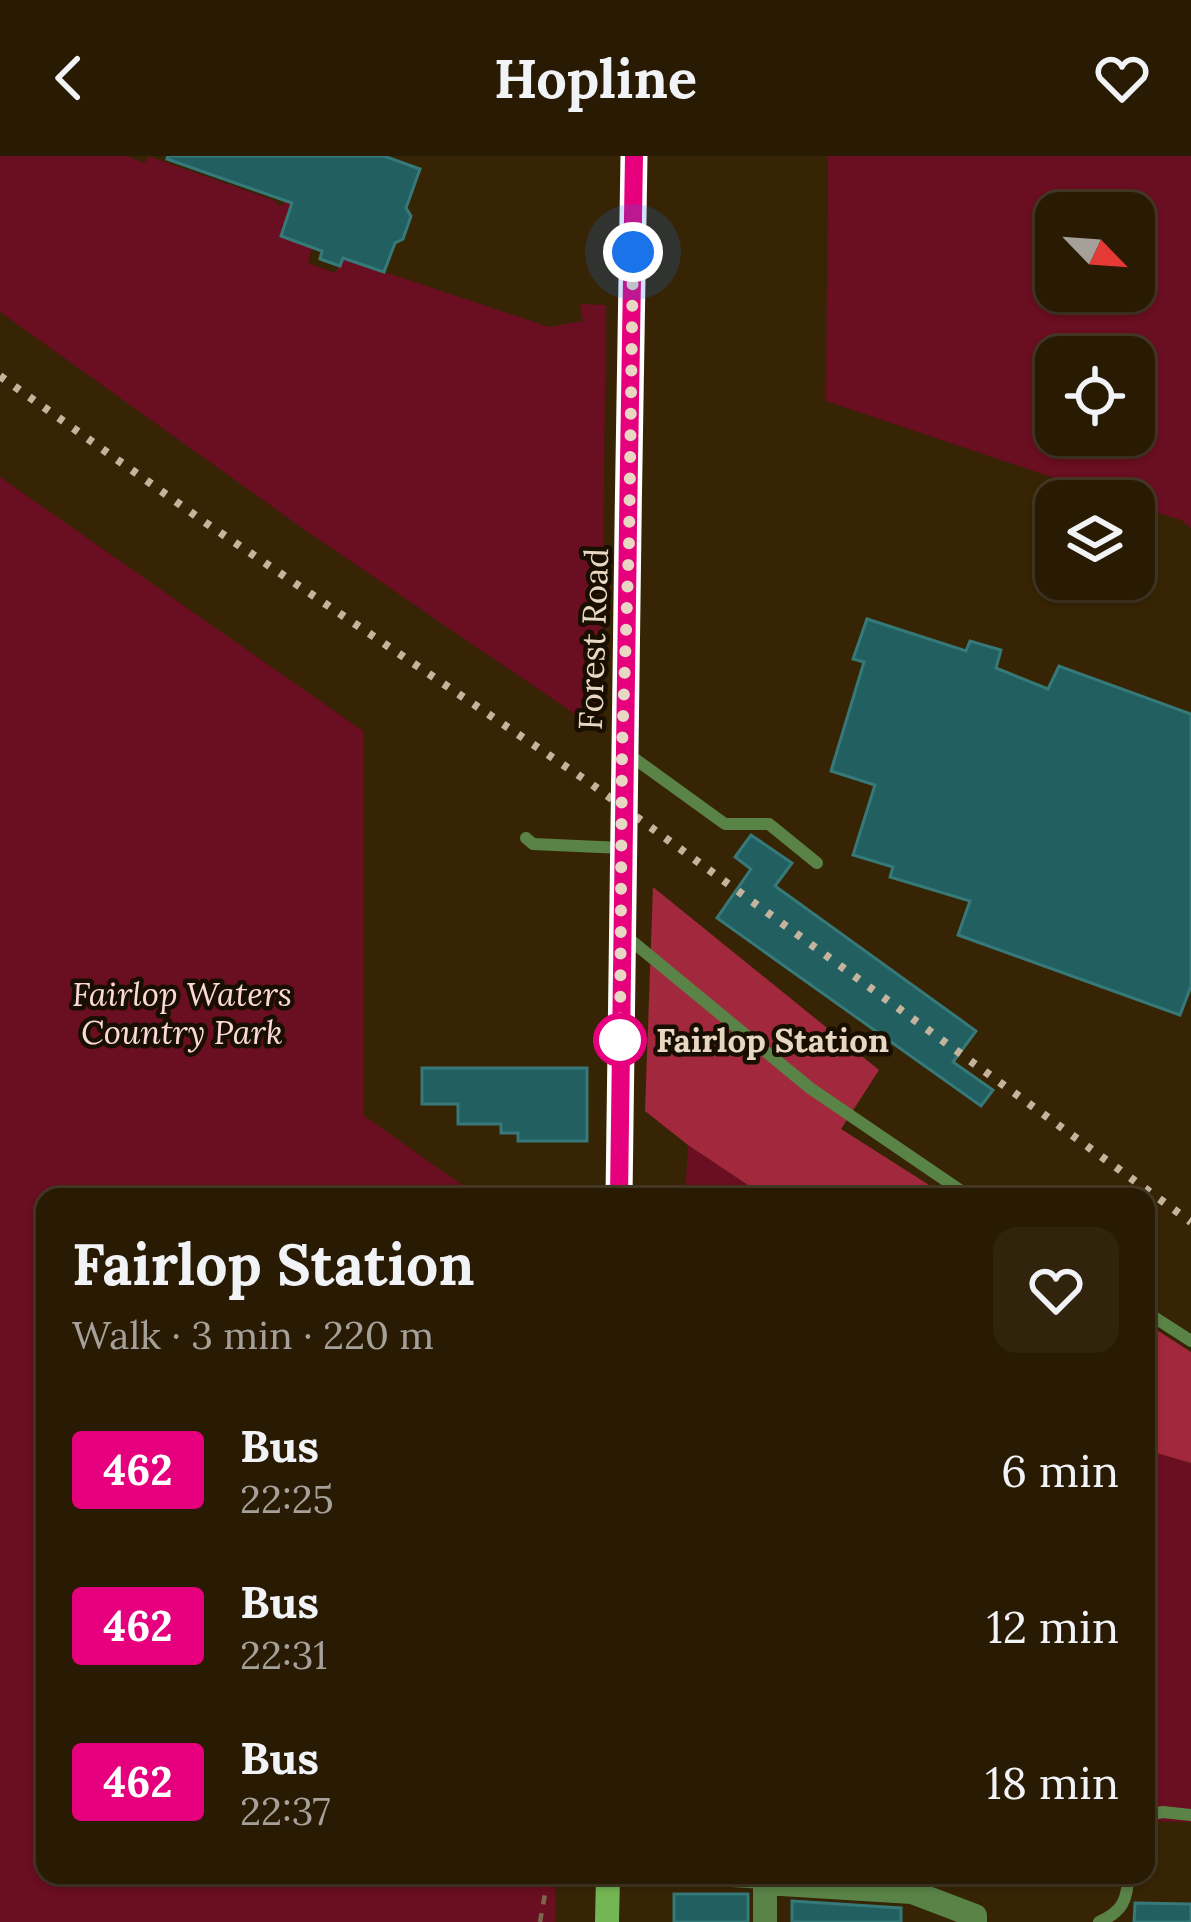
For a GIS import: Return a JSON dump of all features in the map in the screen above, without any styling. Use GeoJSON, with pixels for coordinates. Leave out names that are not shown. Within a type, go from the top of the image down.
{"type":"FeatureCollection","features":[{"type":"Feature","properties":{"kind":"street","name":"Forest Road"},"geometry":{"type":"LineString","coordinates":[[619,1188],[634,156]]}},
{"type":"Feature","properties":{"kind":"street"},"geometry":{"type":"LineString","coordinates":[[607,1922],[608,1884]]}},
{"type":"Feature","properties":{"kind":"street"},"geometry":{"type":"LineString","coordinates":[[765,1922],[769,1884]]}},
{"type":"Feature","properties":{"kind":"street"},"geometry":{"type":"LineString","coordinates":[[824,1884],[912,1892],[975,1916],[975,1922]]}},
{"type":"Feature","properties":{"kind":"lane"},"geometry":{"type":"LineString","coordinates":[[622,751],[725,824],[769,824],[817,862]]}},
{"type":"Feature","properties":{"kind":"lane"},"geometry":{"type":"LineString","coordinates":[[526,838],[533,844],[622,848]]}},
{"type":"Feature","properties":{"kind":"lane"},"geometry":{"type":"LineString","coordinates":[[620,932],[810,1088],[957,1188]]}},
{"type":"Feature","properties":{"kind":"lane"},"geometry":{"type":"LineString","coordinates":[[1155,1318],[1191,1341]]}},
{"type":"Feature","properties":{"kind":"lane"},"geometry":{"type":"LineString","coordinates":[[1155,1814],[1191,1815]]}},
{"type":"Feature","properties":{"kind":"lane"},"geometry":{"type":"LineString","coordinates":[[1100,1922],[1123,1908],[1127,1884]]}},
{"type":"Feature","properties":{"kind":"path"},"geometry":{"type":"LineString","coordinates":[[540,1922],[544,1884]]}},
{"type":"Feature","properties":{"kind":"green space"},"geometry":{"type":"Polygon","coordinates":[[[0,156],[126,156],[145,163],[148,156],[282,206],[285,200],[293,202],[312,247],[308,263],[335,273],[343,258],[549,327],[583,321],[580,304],[606,305],[601,732],[305,530],[0,312],[0,156]]]}},
{"type":"Feature","properties":{"kind":"green space"},"geometry":{"type":"Polygon","coordinates":[[[828,156],[1191,156],[1191,528],[1155,512],[1155,480],[1061,480],[826,401],[828,156]]]}},
{"type":"Feature","properties":{"kind":"green space","name":"Fairlop Waters Country Park"},"geometry":{"type":"Polygon","coordinates":[[[0,477],[363,731],[363,1115],[466,1188],[36,1188],[36,1884],[556,1884],[555,1922],[0,1922],[0,477]]]}},
{"type":"Feature","properties":{"kind":"green space"},"geometry":{"type":"Polygon","coordinates":[[[688,1145],[752,1188],[686,1188],[688,1145]]]}},
{"type":"Feature","properties":{"kind":"green space"},"geometry":{"type":"Polygon","coordinates":[[[1155,1453],[1191,1463],[1191,1822],[1155,1821],[1155,1453]]]}},
{"type":"Feature","properties":{"kind":"shaded area"},"geometry":{"type":"Polygon","coordinates":[[[653,887],[879,1070],[841,1129],[934,1188],[752,1188],[645,1111],[653,887]]]}},
{"type":"Feature","properties":{"kind":"shaded area"},"geometry":{"type":"Polygon","coordinates":[[[1155,1329],[1191,1352],[1191,1463],[1155,1453],[1155,1329]]]}},
{"type":"Feature","properties":{"kind":"building"},"geometry":{"type":"Polygon","coordinates":[[[168,156],[384,156],[420,169],[406,208],[411,216],[403,239],[395,243],[384,272],[343,258],[340,266],[320,259],[322,251],[281,236],[292,203],[168,156]]]}},
{"type":"Feature","properties":{"kind":"building"},"geometry":{"type":"Polygon","coordinates":[[[867,619],[966,651],[970,641],[1001,650],[996,668],[1048,689],[1059,666],[1191,714],[1191,986],[1180,1015],[958,935],[970,901],[890,877],[893,867],[853,855],[875,785],[831,771],[864,662],[853,659],[867,619]]]}},
{"type":"Feature","properties":{"kind":"building"},"geometry":{"type":"Polygon","coordinates":[[[751,835],[792,863],[775,886],[976,1031],[953,1062],[993,1090],[981,1106],[717,918],[751,869],[735,857],[751,835]]]}},
{"type":"Feature","properties":{"kind":"building"},"geometry":{"type":"Polygon","coordinates":[[[422,1068],[587,1068],[587,1141],[518,1141],[518,1133],[501,1133],[501,1124],[458,1124],[458,1104],[422,1104],[422,1068]]]}},
{"type":"Feature","properties":{"kind":"building"},"geometry":{"type":"Polygon","coordinates":[[[674,1894],[748,1894],[748,1922],[674,1922],[674,1894]]]}},
{"type":"Feature","properties":{"kind":"building"},"geometry":{"type":"Polygon","coordinates":[[[792,1901],[901,1908],[901,1922],[792,1922],[792,1901]]]}},
{"type":"Feature","properties":{"kind":"building"},"geometry":{"type":"Polygon","coordinates":[[[1135,1903],[1191,1904],[1191,1922],[1134,1922],[1135,1903]]]}},
{"type":"Feature","properties":{"kind":"railway"},"geometry":{"type":"LineString","coordinates":[[0,376],[206,523],[590,783],[1144,1188]]}},
{"type":"Feature","properties":{"kind":"railway"},"geometry":{"type":"LineString","coordinates":[[1155,1196],[1191,1222]]}},
{"type":"Feature","properties":{"kind":"bus line","name":"462"},"geometry":{"type":"LineString","coordinates":[[619,1188],[634,156]]}},
{"type":"Feature","properties":{"kind":"place","name":"Fairlop Station"},"geometry":{"type":"Point","coordinates":[620,1040]}},
{"type":"Feature","properties":{"kind":"route"},"geometry":{"type":"LineString","coordinates":[[620,1040],[633,252]]}}]}
